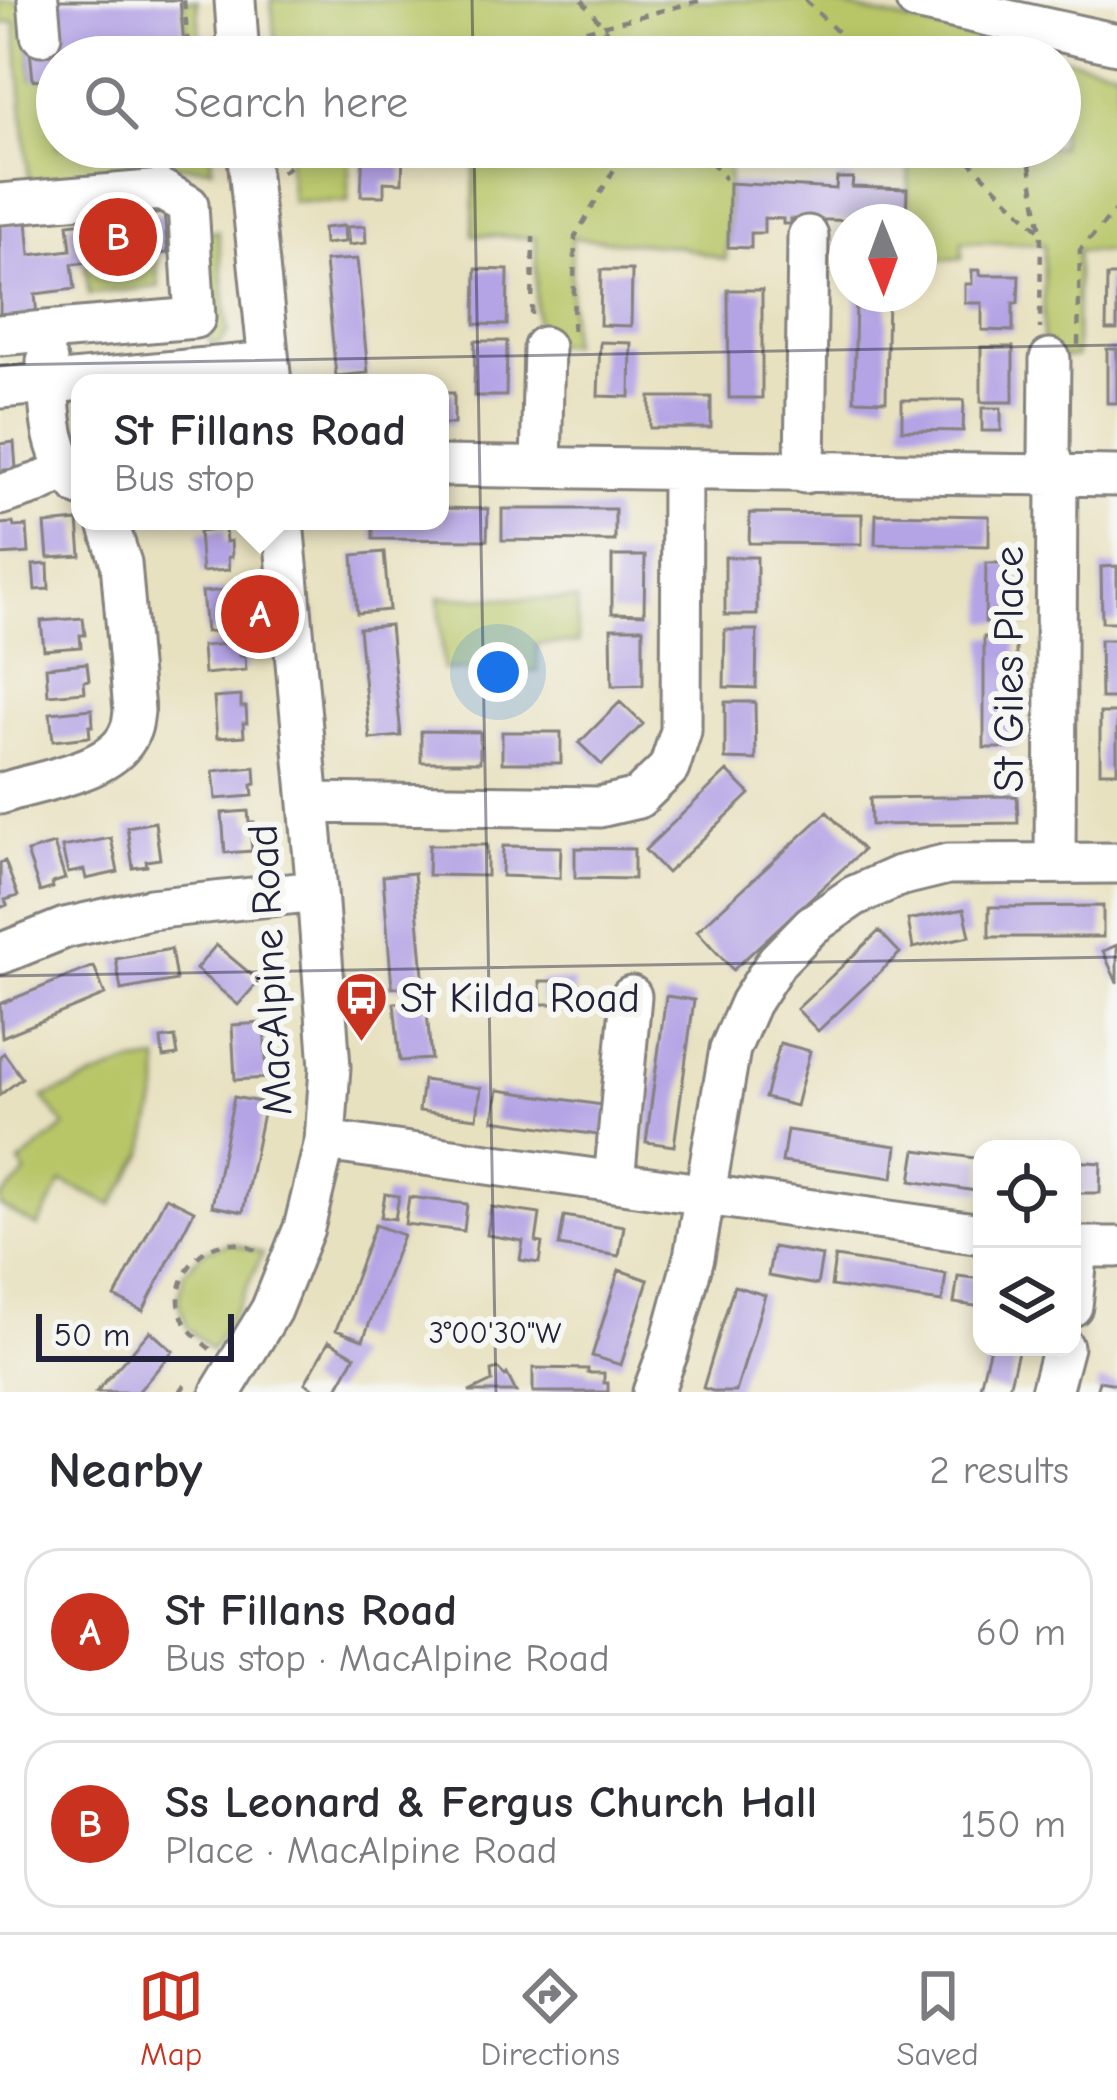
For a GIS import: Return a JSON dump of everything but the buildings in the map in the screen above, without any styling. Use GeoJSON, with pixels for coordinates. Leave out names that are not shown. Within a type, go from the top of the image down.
{"type":"FeatureCollection","features":[{"type":"Feature","properties":{"kind":"street"},"geometry":{"type":"LineString","coordinates":[[235,0],[238,36]]}},
{"type":"Feature","properties":{"kind":"street"},"geometry":{"type":"LineString","coordinates":[[916,0],[1069,17],[1117,44]]}},
{"type":"Feature","properties":{"kind":"street"},"geometry":{"type":"LineString","coordinates":[[249,168],[270,373]]}},
{"type":"Feature","properties":{"kind":"street"},"geometry":{"type":"LineString","coordinates":[[0,205],[161,190],[188,205],[196,318],[0,335]]}},
{"type":"Feature","properties":{"kind":"street"},"geometry":{"type":"LineString","coordinates":[[805,472],[808,236]]}},
{"type":"Feature","properties":{"kind":"street"},"geometry":{"type":"LineString","coordinates":[[44,332],[56,446],[71,474]]}},
{"type":"Feature","properties":{"kind":"street"},"geometry":{"type":"LineString","coordinates":[[541,467],[544,347]]}},
{"type":"Feature","properties":{"kind":"street","name":"St Giles Place"},"geometry":{"type":"LineString","coordinates":[[1049,359],[1049,454],[1058,476],[1055,863]]}},
{"type":"Feature","properties":{"kind":"street"},"geometry":{"type":"LineString","coordinates":[[0,388],[71,383]]}},
{"type":"Feature","properties":{"kind":"street"},"geometry":{"type":"LineString","coordinates":[[449,466],[1117,476]]}},
{"type":"Feature","properties":{"kind":"street"},"geometry":{"type":"LineString","coordinates":[[309,803],[599,807],[638,798],[669,768],[681,730],[682,470]]}},
{"type":"Feature","properties":{"kind":"street"},"geometry":{"type":"LineString","coordinates":[[0,495],[71,478]]}},
{"type":"Feature","properties":{"kind":"street"},"geometry":{"type":"LineString","coordinates":[[0,794],[94,766],[116,752],[130,733],[134,711],[121,563],[110,530]]}},
{"type":"Feature","properties":{"kind":"street","name":"MacAlpine Road"},"geometry":{"type":"LineString","coordinates":[[206,1385],[271,1310],[304,1228],[325,1141],[330,1067],[285,530]]}},
{"type":"Feature","properties":{"kind":"street"},"geometry":{"type":"LineString","coordinates":[[652,1392],[694,1257],[730,1049],[750,1003],[777,961],[812,925],[854,896],[916,872],[948,864],[1117,863]]}},
{"type":"Feature","properties":{"kind":"street"},"geometry":{"type":"LineString","coordinates":[[0,954],[65,928],[150,909],[317,891]]}},
{"type":"Feature","properties":{"kind":"street"},"geometry":{"type":"LineString","coordinates":[[614,1182],[631,997]]}},
{"type":"Feature","properties":{"kind":"street"},"geometry":{"type":"LineString","coordinates":[[325,1141],[973,1233]]}},
{"type":"Feature","properties":{"kind":"street"},"geometry":{"type":"LineString","coordinates":[[1051,1392],[1061,1356]]}},
{"type":"Feature","properties":{"kind":"path"},"geometry":{"type":"LineString","coordinates":[[184,0],[187,36]]}},
{"type":"Feature","properties":{"kind":"path"},"geometry":{"type":"LineString","coordinates":[[582,0],[610,36]]}},
{"type":"Feature","properties":{"kind":"path"},"geometry":{"type":"LineString","coordinates":[[563,36],[703,0]]}},
{"type":"Feature","properties":{"kind":"path"},"geometry":{"type":"LineString","coordinates":[[806,0],[842,36]]}},
{"type":"Feature","properties":{"kind":"path"},"geometry":{"type":"LineString","coordinates":[[533,237],[531,346],[572,348],[575,237],[615,168]]}},
{"type":"Feature","properties":{"kind":"path"},"geometry":{"type":"LineString","coordinates":[[716,168],[725,179]]}},
{"type":"Feature","properties":{"kind":"path"},"geometry":{"type":"LineString","coordinates":[[976,168],[1041,232]]}},
{"type":"Feature","properties":{"kind":"path"},"geometry":{"type":"LineString","coordinates":[[1030,168],[1041,232],[1040,359],[1078,359],[1080,250],[1117,209]]}},
{"type":"Feature","properties":{"kind":"path"},"geometry":{"type":"LineString","coordinates":[[211,1350],[187,1327],[178,1300],[184,1272],[204,1251],[231,1243],[263,1252]]}},
{"type":"Feature","properties":{"kind":"path"},"geometry":{"type":"LineString","coordinates":[[180,1392],[206,1385]]}},
{"type":"Feature","properties":{"kind":"green space"},"geometry":{"type":"Polygon","coordinates":[[[0,0],[26,0],[32,79],[36,79],[36,168],[135,168],[29,181],[15,21],[0,24],[0,0]]]}},
{"type":"Feature","properties":{"kind":"green space"},"geometry":{"type":"Polygon","coordinates":[[[184,0],[197,0],[200,36],[187,36],[184,0]]]}},
{"type":"Feature","properties":{"kind":"green space"},"geometry":{"type":"Polygon","coordinates":[[[271,0],[817,0],[970,36],[275,36],[271,0]]]}},
{"type":"Feature","properties":{"kind":"green space"},"geometry":{"type":"Polygon","coordinates":[[[1081,61],[1117,69],[1117,252],[1077,251],[1076,357],[1043,357],[1044,244],[962,242],[962,258],[937,260],[937,204],[908,204],[909,168],[1081,168],[1081,61]]]}},
{"type":"Feature","properties":{"kind":"green space"},"geometry":{"type":"Polygon","coordinates":[[[289,168],[349,168],[348,202],[292,201],[289,168]]]}},
{"type":"Feature","properties":{"kind":"green space"},"geometry":{"type":"Polygon","coordinates":[[[475,168],[729,168],[726,260],[677,246],[572,238],[570,344],[536,344],[536,238],[473,235],[475,168]]]}},
{"type":"Feature","properties":{"kind":"green space"},"geometry":{"type":"Polygon","coordinates":[[[218,231],[228,332],[220,343],[210,344],[200,252],[203,233],[218,231]]]}},
{"type":"Feature","properties":{"kind":"green space"},"geometry":{"type":"Polygon","coordinates":[[[155,255],[159,287],[89,294],[85,262],[155,255]]]}},
{"type":"Feature","properties":{"kind":"green space"},"geometry":{"type":"Polygon","coordinates":[[[439,597],[577,600],[578,643],[537,644],[538,671],[443,670],[439,597]]]}},
{"type":"Feature","properties":{"kind":"green space"},"geometry":{"type":"Polygon","coordinates":[[[159,1060],[159,1088],[144,1154],[112,1205],[62,1182],[38,1227],[0,1206],[0,1199],[26,1174],[19,1163],[65,1126],[43,1098],[129,1064],[159,1060]]]}},
{"type":"Feature","properties":{"kind":"green space"},"geometry":{"type":"Polygon","coordinates":[[[231,1243],[263,1253],[211,1350],[187,1327],[178,1300],[184,1272],[204,1251],[231,1243]]]}},
{"type":"Feature","properties":{"kind":"place","name":"Ss Leonard & Fergus Church Hall"},"geometry":{"type":"Point","coordinates":[118,237]}},
{"type":"Feature","properties":{"kind":"place","name":"St Fillans Road"},"geometry":{"type":"Point","coordinates":[260,614]}},
{"type":"Feature","properties":{"kind":"place","name":"St Kilda Road"},"geometry":{"type":"Point","coordinates":[361,1043]}}]}
